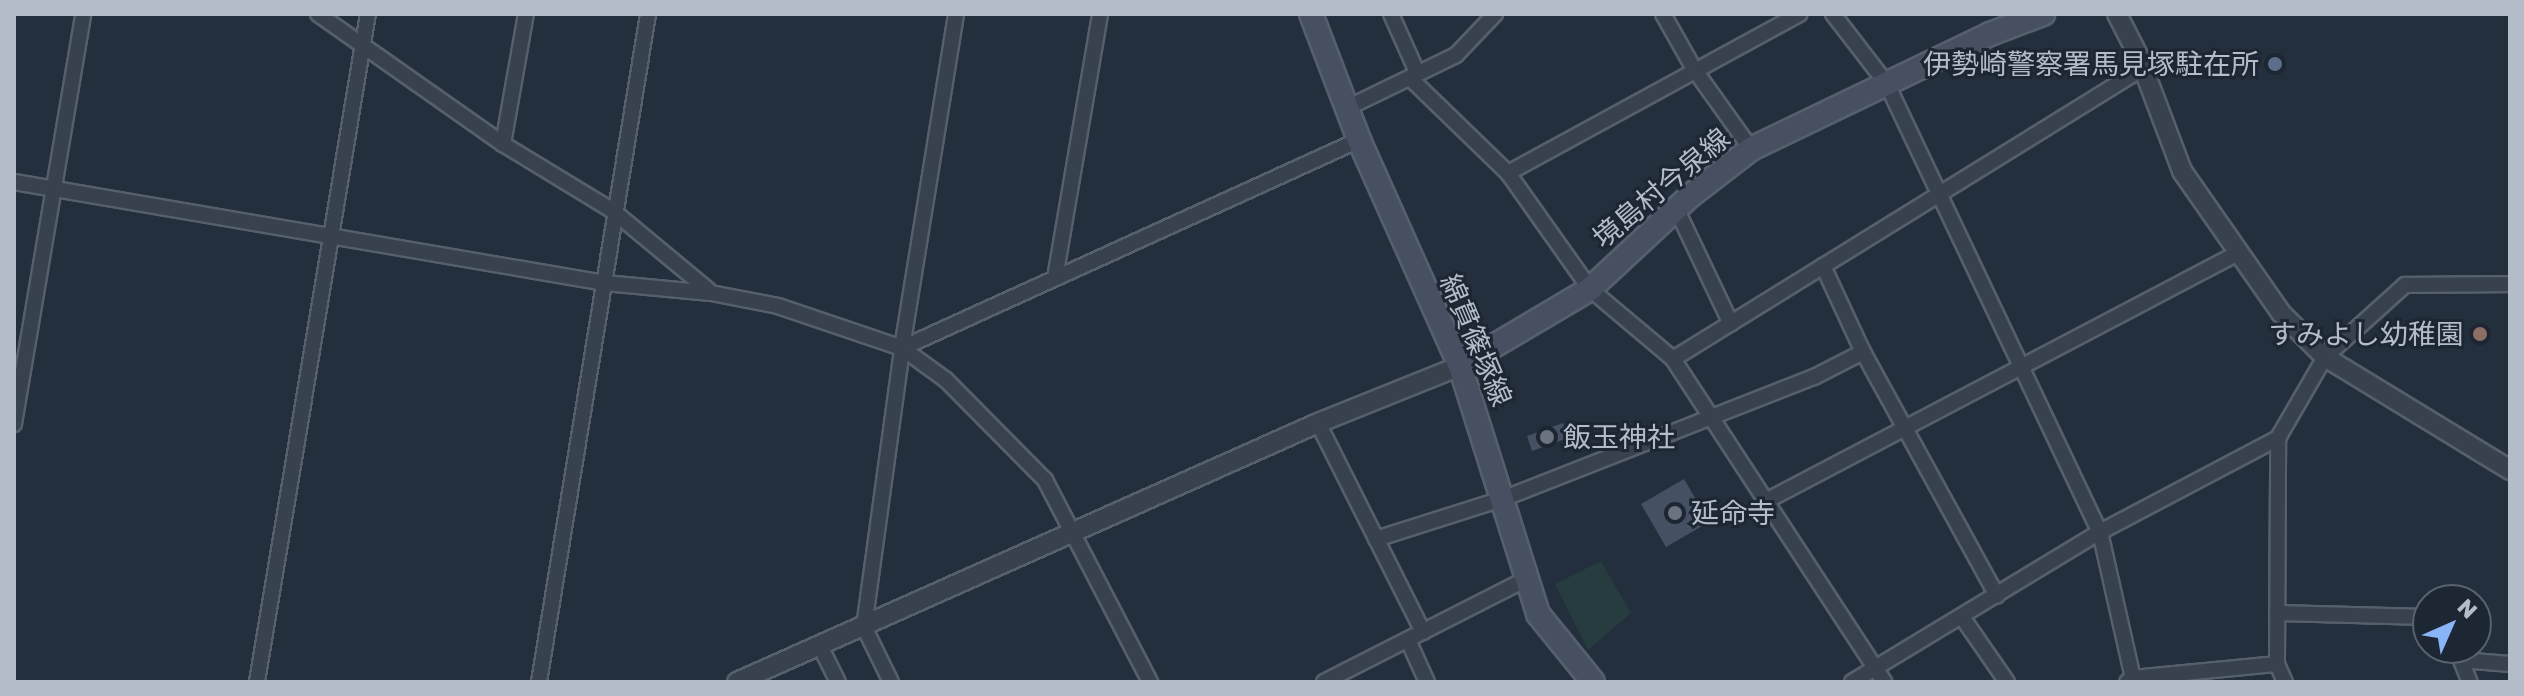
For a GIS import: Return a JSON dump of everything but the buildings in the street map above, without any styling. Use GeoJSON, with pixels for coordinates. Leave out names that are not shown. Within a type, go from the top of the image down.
{"type":"FeatureCollection","features":[{"type":"Feature","properties":{"kind":"main road","name":"綿貫篠塚線"},"geometry":{"type":"LineString","coordinates":[[1311,14],[1359,140],[1460,366],[1505,498],[1538,614],[1593,682]]}},
{"type":"Feature","properties":{"kind":"main road","name":"境島村今泉線"},"geometry":{"type":"LineString","coordinates":[[1460,366],[1590,289],[1676,208],[1751,149],[2043,14]]}},
{"type":"Feature","properties":{"kind":"street"},"geometry":{"type":"LineString","coordinates":[[14,424],[83,14]]}},
{"type":"Feature","properties":{"kind":"street"},"geometry":{"type":"LineString","coordinates":[[318,14],[503,144],[613,211],[711,293]]}},
{"type":"Feature","properties":{"kind":"street"},"geometry":{"type":"LineString","coordinates":[[257,682],[368,14]]}},
{"type":"Feature","properties":{"kind":"street"},"geometry":{"type":"LineString","coordinates":[[503,144],[526,14]]}},
{"type":"Feature","properties":{"kind":"street"},"geometry":{"type":"LineString","coordinates":[[539,682],[605,283],[613,211],[648,14]]}},
{"type":"Feature","properties":{"kind":"street"},"geometry":{"type":"LineString","coordinates":[[891,682],[864,627],[902,348],[956,14]]}},
{"type":"Feature","properties":{"kind":"street"},"geometry":{"type":"LineString","coordinates":[[1055,278],[1100,14]]}},
{"type":"Feature","properties":{"kind":"street"},"geometry":{"type":"LineString","coordinates":[[1391,14],[1414,76],[1508,173],[1590,289],[1673,359],[1884,682]]}},
{"type":"Feature","properties":{"kind":"street"},"geometry":{"type":"LineString","coordinates":[[1347,108],[1456,55],[1495,14]]}},
{"type":"Feature","properties":{"kind":"street"},"geometry":{"type":"LineString","coordinates":[[1663,14],[1694,69],[1751,149]]}},
{"type":"Feature","properties":{"kind":"street"},"geometry":{"type":"LineString","coordinates":[[1508,173],[1800,14]]}},
{"type":"Feature","properties":{"kind":"street"},"geometry":{"type":"LineString","coordinates":[[1833,14],[1887,84],[1942,191],[2018,368],[2100,532],[2130,680],[2277,664]]}},
{"type":"Feature","properties":{"kind":"street"},"geometry":{"type":"LineString","coordinates":[[2117,14],[2143,68],[2182,171],[2236,254],[2281,313],[2325,357],[2510,470]]}},
{"type":"Feature","properties":{"kind":"street"},"geometry":{"type":"LineString","coordinates":[[1673,359],[2143,68]]}},
{"type":"Feature","properties":{"kind":"street"},"geometry":{"type":"LineString","coordinates":[[902,348],[1359,140]]}},
{"type":"Feature","properties":{"kind":"street"},"geometry":{"type":"LineString","coordinates":[[14,182],[605,283],[711,293],[778,306],[902,348],[1003,434],[1045,480],[1150,682]]}},
{"type":"Feature","properties":{"kind":"street"},"geometry":{"type":"LineString","coordinates":[[1676,208],[1731,324]]}},
{"type":"Feature","properties":{"kind":"street"},"geometry":{"type":"LineString","coordinates":[[1766,501],[2236,254]]}},
{"type":"Feature","properties":{"kind":"street"},"geometry":{"type":"LineString","coordinates":[[1823,266],[1863,352],[1997,596]]}},
{"type":"Feature","properties":{"kind":"street"},"geometry":{"type":"LineString","coordinates":[[2285,682],[2277,664],[2278,438],[2325,357],[2405,285],[2510,284]]}},
{"type":"Feature","properties":{"kind":"street"},"geometry":{"type":"LineString","coordinates":[[1376,539],[1505,498],[1711,417],[1863,352]]}},
{"type":"Feature","properties":{"kind":"street"},"geometry":{"type":"LineString","coordinates":[[743,681],[1318,423],[1460,366]]}},
{"type":"Feature","properties":{"kind":"street"},"geometry":{"type":"LineString","coordinates":[[1318,423],[1423,632]]}},
{"type":"Feature","properties":{"kind":"street"},"geometry":{"type":"LineString","coordinates":[[1852,682],[2100,532],[2278,438]]}},
{"type":"Feature","properties":{"kind":"street"},"geometry":{"type":"LineString","coordinates":[[1324,682],[1526,579]]}},
{"type":"Feature","properties":{"kind":"street"},"geometry":{"type":"LineString","coordinates":[[2277,613],[2412,617]]}},
{"type":"Feature","properties":{"kind":"street"},"geometry":{"type":"LineString","coordinates":[[1962,617],[2007,682]]}},
{"type":"Feature","properties":{"kind":"street"},"geometry":{"type":"LineString","coordinates":[[1408,640],[1427,682]]}},
{"type":"Feature","properties":{"kind":"street"},"geometry":{"type":"LineString","coordinates":[[820,646],[838,682]]}},
{"type":"Feature","properties":{"kind":"green space"},"geometry":{"type":"Polygon","coordinates":[[[1601,561],[1631,613],[1588,650],[1555,584],[1601,561]]]}},
{"type":"Feature","properties":{"kind":"place","name":"伊勢崎警察署馬見塚駐在所"},"geometry":{"type":"Point","coordinates":[2275,64]}},
{"type":"Feature","properties":{"kind":"place","name":"すみよし幼稚園"},"geometry":{"type":"Point","coordinates":[2480,334]}},
{"type":"Feature","properties":{"kind":"place","name":"飯玉神社"},"geometry":{"type":"Point","coordinates":[1547,437]}},
{"type":"Feature","properties":{"kind":"place","name":"延命寺"},"geometry":{"type":"Point","coordinates":[1675,513]}}]}
